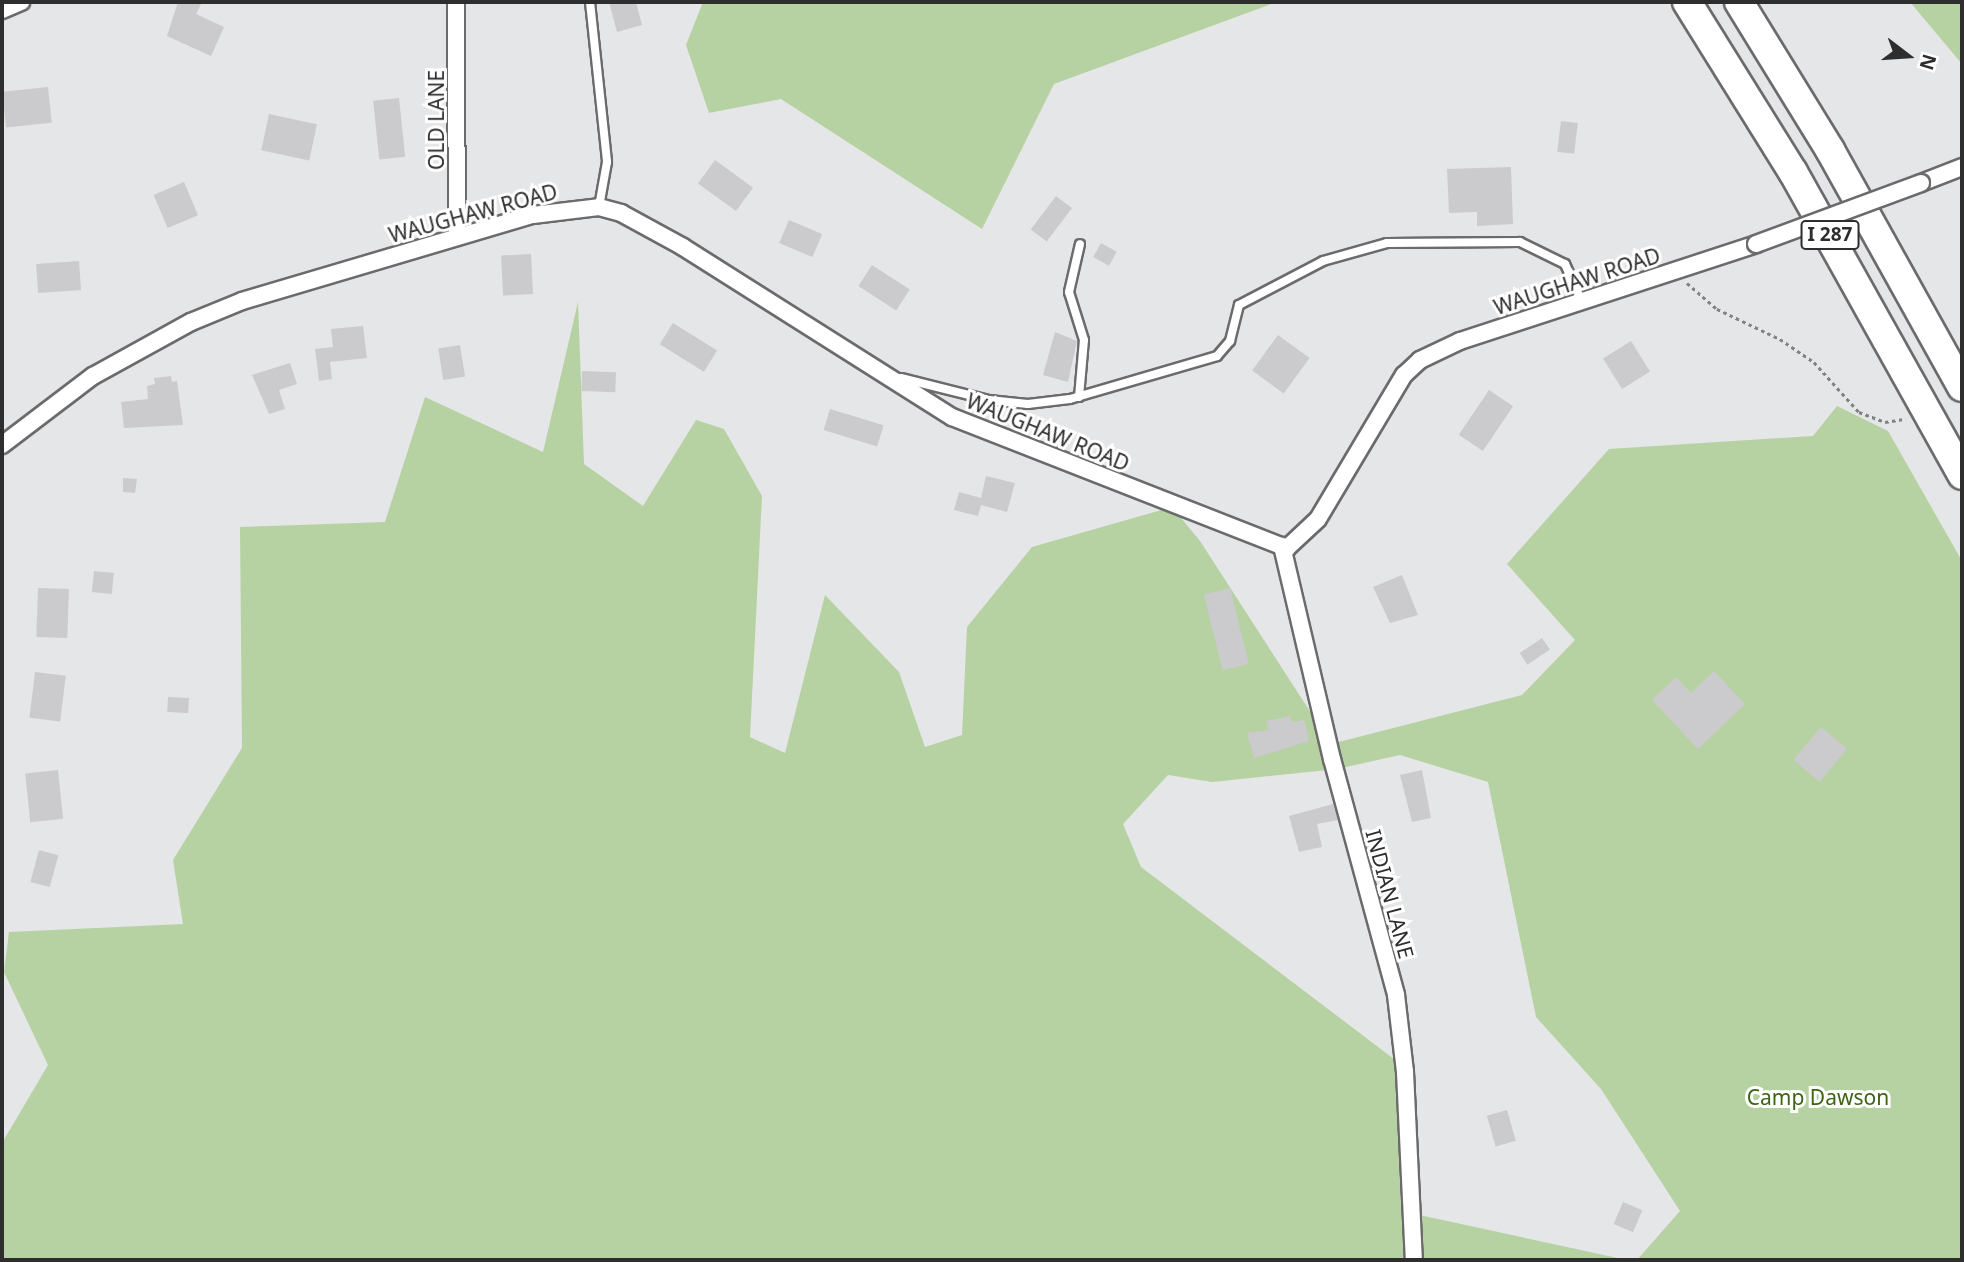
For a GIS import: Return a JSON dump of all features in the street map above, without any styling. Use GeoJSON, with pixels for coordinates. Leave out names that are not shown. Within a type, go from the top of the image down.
{"type":"FeatureCollection","features":[{"type":"Feature","properties":{"kind":"highway","name":"I 287"},"geometry":{"type":"LineString","coordinates":[[1687,2],[1762,118],[1962,475]]}},
{"type":"Feature","properties":{"kind":"highway","name":"I 287"},"geometry":{"type":"LineString","coordinates":[[1739,2],[1805,106],[1962,387]]}},
{"type":"Feature","properties":{"kind":"street"},"geometry":{"type":"LineString","coordinates":[[2,10],[21,2]]}},
{"type":"Feature","properties":{"kind":"street","name":"OLD LANE"},"geometry":{"type":"LineString","coordinates":[[456,2],[457,237]]}},
{"type":"Feature","properties":{"kind":"street","name":"WAUGHAW ROAD"},"geometry":{"type":"LineString","coordinates":[[2,445],[93,376],[191,322],[242,301],[555,210],[599,207],[621,213],[683,247],[982,431],[1282,546],[1299,540],[1318,519],[1412,367],[1460,341],[1756,244],[1962,167]]}},
{"type":"Feature","properties":{"kind":"street","name":"INDIAN LANE"},"geometry":{"type":"LineString","coordinates":[[1282,546],[1332,760],[1396,995],[1405,1072],[1413,1260]]}},
{"type":"Feature","properties":{"kind":"lane"},"geometry":{"type":"LineString","coordinates":[[590,2],[607,162],[599,207]]}},
{"type":"Feature","properties":{"kind":"lane"},"geometry":{"type":"LineString","coordinates":[[888,374],[1008,403],[1079,397],[1217,356],[1230,341],[1239,305],[1323,261],[1387,243],[1520,242],[1565,264],[1574,277],[1582,302]]}},
{"type":"Feature","properties":{"kind":"lane"},"geometry":{"type":"LineString","coordinates":[[1079,397],[1084,340],[1069,292],[1080,244]]}},
{"type":"Feature","properties":{"kind":"path"},"geometry":{"type":"LineString","coordinates":[[1675,271],[1717,309],[1780,339],[1814,362],[1859,412],[1885,422],[1927,410]]}},
{"type":"Feature","properties":{"kind":"green space"},"geometry":{"type":"Polygon","coordinates":[[[703,2],[1277,2],[1054,84],[982,229],[781,99],[709,113],[686,45],[703,2]]]}},
{"type":"Feature","properties":{"kind":"green space"},"geometry":{"type":"Polygon","coordinates":[[[1910,2],[1962,2],[1962,64],[1910,2]]]}},
{"type":"Feature","properties":{"kind":"green space","name":"Camp Dawson"},"geometry":{"type":"Polygon","coordinates":[[[578,302],[584,464],[643,506],[696,420],[724,429],[762,496],[750,737],[785,753],[825,595],[899,672],[925,747],[962,735],[967,627],[1032,547],[1172,507],[1200,541],[1331,744],[1522,695],[1575,640],[1507,564],[1609,449],[1813,436],[1837,406],[1888,431],[1962,561],[1962,1260],[1637,1260],[1680,1211],[1601,1089],[1536,1017],[1488,782],[1400,755],[1337,769],[1212,782],[1168,775],[1123,824],[1141,867],[1411,1072],[1410,1213],[1627,1260],[2,1260],[2,1143],[48,1065],[4,972],[9,932],[183,924],[173,860],[242,748],[240,527],[385,522],[425,397],[543,452],[578,302]]]}},
{"type":"Feature","properties":{"kind":"building"},"geometry":{"type":"Polygon","coordinates":[[[178,2],[202,2],[196,14],[224,27],[211,56],[167,36],[178,2]]]}},
{"type":"Feature","properties":{"kind":"building"},"geometry":{"type":"Polygon","coordinates":[[[609,2],[636,2],[642,25],[617,32],[609,2]]]}},
{"type":"Feature","properties":{"kind":"building"},"geometry":{"type":"Polygon","coordinates":[[[48,87],[52,123],[6,128],[2,92],[48,87]]]}},
{"type":"Feature","properties":{"kind":"building"},"geometry":{"type":"Polygon","coordinates":[[[399,98],[405,157],[379,159],[373,101],[399,98]]]}},
{"type":"Feature","properties":{"kind":"building"},"geometry":{"type":"Polygon","coordinates":[[[269,114],[317,124],[309,160],[261,150],[269,114]]]}},
{"type":"Feature","properties":{"kind":"building"},"geometry":{"type":"Polygon","coordinates":[[[1561,121],[1578,123],[1574,154],[1557,152],[1561,121]]]}},
{"type":"Feature","properties":{"kind":"building"},"geometry":{"type":"Polygon","coordinates":[[[715,160],[753,188],[736,211],[698,183],[715,160]]]}},
{"type":"Feature","properties":{"kind":"building"},"geometry":{"type":"Polygon","coordinates":[[[1511,167],[1513,224],[1477,226],[1477,212],[1449,213],[1447,169],[1511,167]]]}},
{"type":"Feature","properties":{"kind":"building"},"geometry":{"type":"Polygon","coordinates":[[[184,182],[198,215],[168,228],[154,195],[184,182]]]}},
{"type":"Feature","properties":{"kind":"building"},"geometry":{"type":"Polygon","coordinates":[[[1056,196],[1072,208],[1047,242],[1031,230],[1056,196]]]}},
{"type":"Feature","properties":{"kind":"building"},"geometry":{"type":"Polygon","coordinates":[[[789,220],[822,234],[812,257],[779,243],[789,220]]]}},
{"type":"Feature","properties":{"kind":"building"},"geometry":{"type":"Polygon","coordinates":[[[1101,243],[1117,252],[1109,266],[1093,257],[1101,243]]]}},
{"type":"Feature","properties":{"kind":"building"},"geometry":{"type":"Polygon","coordinates":[[[531,254],[533,294],[503,296],[501,256],[531,254]]]}},
{"type":"Feature","properties":{"kind":"building"},"geometry":{"type":"Polygon","coordinates":[[[79,261],[81,290],[38,293],[36,264],[79,261]]]}},
{"type":"Feature","properties":{"kind":"building"},"geometry":{"type":"Polygon","coordinates":[[[872,265],[910,290],[896,310],[858,286],[872,265]]]}},
{"type":"Feature","properties":{"kind":"building"},"geometry":{"type":"Polygon","coordinates":[[[673,323],[717,351],[704,372],[660,344],[673,323]]]}},
{"type":"Feature","properties":{"kind":"building"},"geometry":{"type":"Polygon","coordinates":[[[363,326],[367,358],[330,362],[332,379],[319,381],[315,349],[333,347],[331,329],[363,326]]]}},
{"type":"Feature","properties":{"kind":"building"},"geometry":{"type":"Polygon","coordinates":[[[1055,332],[1077,341],[1068,382],[1043,375],[1055,332]]]}},
{"type":"Feature","properties":{"kind":"building"},"geometry":{"type":"Polygon","coordinates":[[[1278,335],[1310,358],[1284,394],[1252,371],[1278,335]]]}},
{"type":"Feature","properties":{"kind":"building"},"geometry":{"type":"Polygon","coordinates":[[[1631,341],[1650,372],[1622,389],[1603,358],[1631,341]]]}},
{"type":"Feature","properties":{"kind":"building"},"geometry":{"type":"Polygon","coordinates":[[[460,345],[465,377],[443,380],[438,348],[460,345]]]}},
{"type":"Feature","properties":{"kind":"building"},"geometry":{"type":"Polygon","coordinates":[[[290,363],[297,384],[279,390],[285,409],[269,414],[252,375],[290,363]]]}},
{"type":"Feature","properties":{"kind":"building"},"geometry":{"type":"Polygon","coordinates":[[[582,371],[616,372],[615,392],[581,391],[582,371]]]}},
{"type":"Feature","properties":{"kind":"building"},"geometry":{"type":"Polygon","coordinates":[[[171,376],[172,382],[177,381],[183,425],[124,428],[121,402],[148,399],[147,386],[155,384],[154,378],[171,376]]]}},
{"type":"Feature","properties":{"kind":"building"},"geometry":{"type":"Polygon","coordinates":[[[1489,390],[1513,406],[1483,451],[1459,435],[1489,390]]]}},
{"type":"Feature","properties":{"kind":"building"},"geometry":{"type":"Polygon","coordinates":[[[830,409],[884,425],[877,446],[824,430],[830,409]]]}},
{"type":"Feature","properties":{"kind":"building"},"geometry":{"type":"Polygon","coordinates":[[[986,476],[1015,483],[1007,512],[981,505],[978,516],[954,510],[959,492],[981,498],[986,476]]]}},
{"type":"Feature","properties":{"kind":"building"},"geometry":{"type":"Polygon","coordinates":[[[123,478],[137,479],[135,493],[123,492],[123,478]]]}},
{"type":"Feature","properties":{"kind":"building"},"geometry":{"type":"Polygon","coordinates":[[[94,571],[114,573],[112,594],[92,592],[94,571]]]}},
{"type":"Feature","properties":{"kind":"building"},"geometry":{"type":"Polygon","coordinates":[[[1402,575],[1418,615],[1390,623],[1373,587],[1402,575]]]}},
{"type":"Feature","properties":{"kind":"building"},"geometry":{"type":"Polygon","coordinates":[[[38,588],[69,589],[67,638],[36,637],[38,588]]]}},
{"type":"Feature","properties":{"kind":"building"},"geometry":{"type":"Polygon","coordinates":[[[1230,588],[1249,664],[1223,670],[1204,595],[1230,588]]]}},
{"type":"Feature","properties":{"kind":"building"},"geometry":{"type":"Polygon","coordinates":[[[1542,638],[1550,650],[1527,665],[1520,653],[1542,638]]]}},
{"type":"Feature","properties":{"kind":"building"},"geometry":{"type":"Polygon","coordinates":[[[1714,671],[1745,704],[1698,749],[1652,700],[1676,677],[1691,693],[1714,671]]]}},
{"type":"Feature","properties":{"kind":"building"},"geometry":{"type":"Polygon","coordinates":[[[35,672],[66,676],[60,721],[29,718],[35,672]]]}},
{"type":"Feature","properties":{"kind":"building"},"geometry":{"type":"Polygon","coordinates":[[[168,697],[189,698],[188,713],[167,712],[168,697]]]}},
{"type":"Feature","properties":{"kind":"building"},"geometry":{"type":"Polygon","coordinates":[[[1290,716],[1292,722],[1304,720],[1309,741],[1254,758],[1247,733],[1269,730],[1266,721],[1290,716]]]}},
{"type":"Feature","properties":{"kind":"building"},"geometry":{"type":"Polygon","coordinates":[[[1821,727],[1847,749],[1819,782],[1793,760],[1821,727]]]}},
{"type":"Feature","properties":{"kind":"building"},"geometry":{"type":"Polygon","coordinates":[[[58,770],[63,819],[30,822],[25,773],[58,770]]]}},
{"type":"Feature","properties":{"kind":"building"},"geometry":{"type":"Polygon","coordinates":[[[1422,770],[1431,818],[1412,822],[1400,775],[1422,770]]]}},
{"type":"Feature","properties":{"kind":"building"},"geometry":{"type":"Polygon","coordinates":[[[1333,804],[1338,820],[1317,824],[1322,847],[1299,852],[1289,816],[1333,804]]]}},
{"type":"Feature","properties":{"kind":"building"},"geometry":{"type":"Polygon","coordinates":[[[39,850],[58,855],[50,887],[30,882],[39,850]]]}},
{"type":"Feature","properties":{"kind":"building"},"geometry":{"type":"Polygon","coordinates":[[[1507,1110],[1516,1141],[1496,1147],[1487,1116],[1507,1110]]]}},
{"type":"Feature","properties":{"kind":"building"},"geometry":{"type":"Polygon","coordinates":[[[1623,1202],[1642,1210],[1633,1232],[1614,1224],[1623,1202]]]}}]}
